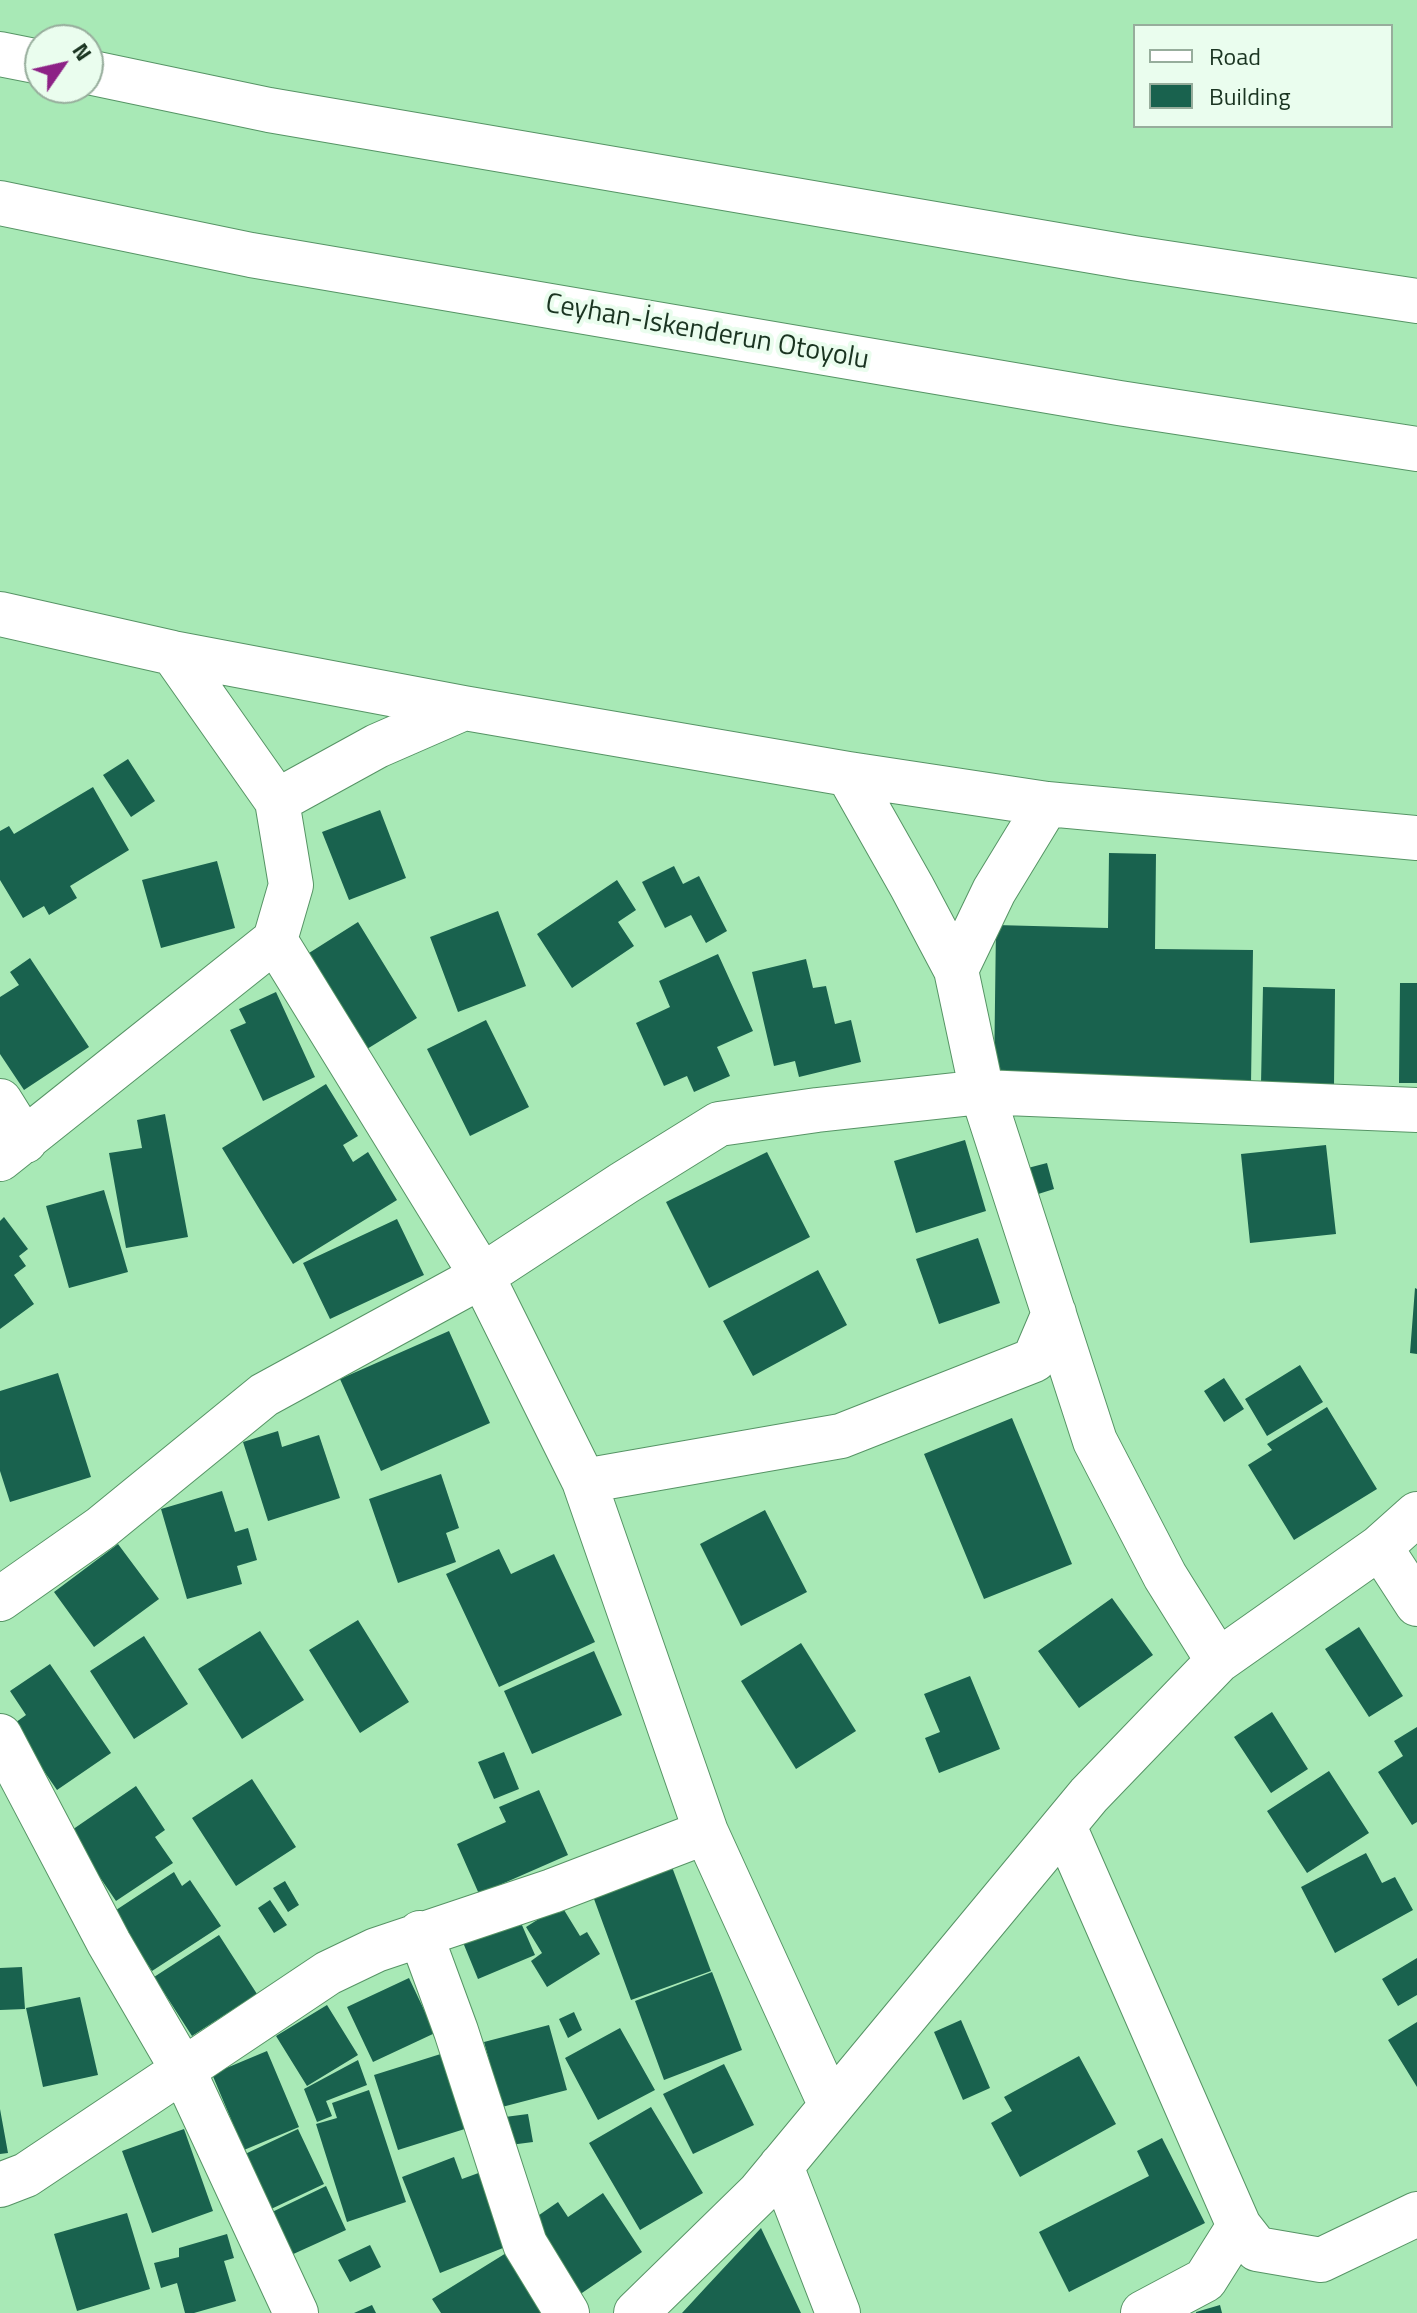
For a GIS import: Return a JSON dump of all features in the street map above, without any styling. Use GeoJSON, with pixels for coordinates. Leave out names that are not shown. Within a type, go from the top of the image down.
{"type":"FeatureCollection","features":[{"type":"Feature","properties":{"kind":"main road"},"geometry":{"type":"LineString","coordinates":[[0,54],[24,59]]}},
{"type":"Feature","properties":{"kind":"main road"},"geometry":{"type":"LineString","coordinates":[[104,75],[285,113],[1133,258],[1417,301]]}},
{"type":"Feature","properties":{"kind":"main road","name":"Ceyhan-İskenderun Otoyolu"},"geometry":{"type":"LineString","coordinates":[[0,203],[251,255],[1103,401],[1417,449]]}},
{"type":"Feature","properties":{"kind":"main road"},"geometry":{"type":"LineString","coordinates":[[0,614],[173,653],[464,708],[848,774],[1047,804],[1417,838]]}},
{"type":"Feature","properties":{"kind":"main road"},"geometry":{"type":"LineString","coordinates":[[0,1101],[12,1150],[275,940],[291,885],[277,801],[173,653]]}},
{"type":"Feature","properties":{"kind":"main road"},"geometry":{"type":"LineString","coordinates":[[277,801],[377,746],[464,708]]}},
{"type":"Feature","properties":{"kind":"main road"},"geometry":{"type":"LineString","coordinates":[[848,774],[956,970],[982,1092],[1095,1441],[1165,1576],[1218,1661]]}},
{"type":"Feature","properties":{"kind":"main road"},"geometry":{"type":"LineString","coordinates":[[956,970],[994,891],[1047,804]]}},
{"type":"Feature","properties":{"kind":"main road"},"geometry":{"type":"LineString","coordinates":[[275,940],[482,1276],[584,1481],[706,1832],[831,2106]]}},
{"type":"Feature","properties":{"kind":"main road"},"geometry":{"type":"LineString","coordinates":[[0,1599],[101,1528],[264,1395],[482,1276],[719,1124],[982,1092],[1417,1110]]}},
{"type":"Feature","properties":{"kind":"main road"},"geometry":{"type":"LineString","coordinates":[[584,1481],[841,1436],[1034,1360],[1054,1313]]}},
{"type":"Feature","properties":{"kind":"main road"},"geometry":{"type":"LineString","coordinates":[[636,2313],[759,2193],[1089,1795],[1218,1661],[1380,1547],[1417,1514]]}},
{"type":"Feature","properties":{"kind":"main road"},"geometry":{"type":"LineString","coordinates":[[1380,1547],[1417,1604]]}},
{"type":"Feature","properties":{"kind":"main road"},"geometry":{"type":"LineString","coordinates":[[0,1736],[109,1943],[184,2072],[296,2313]]}},
{"type":"Feature","properties":{"kind":"main road"},"geometry":{"type":"LineString","coordinates":[[1064,1826],[1239,2226],[1257,2249],[1321,2260],[1417,2214]]}},
{"type":"Feature","properties":{"kind":"main road"},"geometry":{"type":"LineString","coordinates":[[0,2185],[26,2175],[328,1973],[420,1933],[552,1891],[706,1832]]}},
{"type":"Feature","properties":{"kind":"main road"},"geometry":{"type":"LineString","coordinates":[[420,1933],[456,2031],[525,2244],[567,2313]]}},
{"type":"Feature","properties":{"kind":"main road"},"geometry":{"type":"LineString","coordinates":[[781,2166],[838,2313]]}},
{"type":"Feature","properties":{"kind":"main road"},"geometry":{"type":"LineString","coordinates":[[1143,2313],[1205,2280],[1239,2226]]}},
{"type":"Feature","properties":{"kind":"building"},"geometry":{"type":"Polygon","coordinates":[[[128,759],[155,801],[131,817],[103,775],[128,759]]]}},
{"type":"Feature","properties":{"kind":"building"},"geometry":{"type":"Polygon","coordinates":[[[93,787],[129,850],[70,886],[77,898],[49,915],[44,906],[23,918],[0,880],[0,831],[9,826],[14,834],[93,787]]]}},
{"type":"Feature","properties":{"kind":"building"},"geometry":{"type":"Polygon","coordinates":[[[380,810],[406,878],[349,900],[322,832],[380,810]]]}},
{"type":"Feature","properties":{"kind":"building"},"geometry":{"type":"Polygon","coordinates":[[[1109,853],[1156,854],[1155,949],[1253,950],[1251,1084],[994,1079],[996,925],[1108,928],[1109,853]]]}},
{"type":"Feature","properties":{"kind":"building"},"geometry":{"type":"Polygon","coordinates":[[[217,861],[235,928],[161,948],[142,880],[217,861]]]}},
{"type":"Feature","properties":{"kind":"building"},"geometry":{"type":"Polygon","coordinates":[[[674,866],[683,884],[699,876],[727,931],[706,943],[691,915],[665,928],[642,882],[674,866]]]}},
{"type":"Feature","properties":{"kind":"building"},"geometry":{"type":"Polygon","coordinates":[[[617,880],[636,910],[618,922],[634,946],[572,988],[537,934],[617,880]]]}},
{"type":"Feature","properties":{"kind":"building"},"geometry":{"type":"Polygon","coordinates":[[[498,911],[526,986],[458,1012],[430,937],[498,911]]]}},
{"type":"Feature","properties":{"kind":"building"},"geometry":{"type":"Polygon","coordinates":[[[358,922],[417,1018],[359,1054],[309,953],[358,922]]]}},
{"type":"Feature","properties":{"kind":"building"},"geometry":{"type":"Polygon","coordinates":[[[718,954],[753,1031],[717,1047],[730,1076],[694,1092],[687,1076],[664,1086],[636,1023],[670,1007],[659,981],[718,954]]]}},
{"type":"Feature","properties":{"kind":"building"},"geometry":{"type":"Polygon","coordinates":[[[30,958],[89,1047],[24,1090],[0,1054],[0,997],[19,985],[10,972],[30,958]]]}},
{"type":"Feature","properties":{"kind":"building"},"geometry":{"type":"Polygon","coordinates":[[[806,959],[813,988],[826,986],[835,1024],[851,1020],[861,1062],[799,1077],[795,1061],[774,1066],[752,972],[806,959]]]}},
{"type":"Feature","properties":{"kind":"building"},"geometry":{"type":"Polygon","coordinates":[[[1400,983],[1417,983],[1417,1083],[1399,1083],[1400,983]]]}},
{"type":"Feature","properties":{"kind":"building"},"geometry":{"type":"Polygon","coordinates":[[[1263,987],[1335,989],[1334,1086],[1261,1084],[1263,987]]]}},
{"type":"Feature","properties":{"kind":"building"},"geometry":{"type":"Polygon","coordinates":[[[276,992],[315,1077],[263,1101],[230,1030],[246,1023],[239,1009],[276,992]]]}},
{"type":"Feature","properties":{"kind":"building"},"geometry":{"type":"Polygon","coordinates":[[[486,1020],[529,1107],[470,1136],[427,1049],[486,1020]]]}},
{"type":"Feature","properties":{"kind":"building"},"geometry":{"type":"Polygon","coordinates":[[[326,1084],[358,1136],[343,1145],[353,1162],[368,1152],[397,1200],[293,1264],[222,1148],[326,1084]]]}},
{"type":"Feature","properties":{"kind":"building"},"geometry":{"type":"Polygon","coordinates":[[[165,1114],[188,1237],[126,1248],[109,1153],[142,1148],[137,1120],[165,1114]]]}},
{"type":"Feature","properties":{"kind":"building"},"geometry":{"type":"Polygon","coordinates":[[[965,1140],[986,1211],[916,1233],[894,1161],[965,1140]]]}},
{"type":"Feature","properties":{"kind":"building"},"geometry":{"type":"Polygon","coordinates":[[[1326,1145],[1336,1234],[1250,1243],[1241,1154],[1326,1145]]]}},
{"type":"Feature","properties":{"kind":"building"},"geometry":{"type":"Polygon","coordinates":[[[767,1152],[810,1237],[709,1288],[666,1202],[767,1152]]]}},
{"type":"Feature","properties":{"kind":"building"},"geometry":{"type":"Polygon","coordinates":[[[1047,1163],[1054,1189],[1032,1196],[1024,1169],[1047,1163]]]}},
{"type":"Feature","properties":{"kind":"building"},"geometry":{"type":"Polygon","coordinates":[[[104,1190],[128,1272],[69,1288],[46,1206],[104,1190]]]}},
{"type":"Feature","properties":{"kind":"building"},"geometry":{"type":"Polygon","coordinates":[[[4,1217],[28,1249],[19,1256],[26,1266],[14,1275],[34,1304],[0,1329],[0,1221],[4,1217]]]}},
{"type":"Feature","properties":{"kind":"building"},"geometry":{"type":"Polygon","coordinates":[[[397,1219],[424,1275],[330,1319],[303,1263],[397,1219]]]}},
{"type":"Feature","properties":{"kind":"building"},"geometry":{"type":"Polygon","coordinates":[[[978,1238],[1000,1303],[939,1324],[916,1259],[978,1238]]]}},
{"type":"Feature","properties":{"kind":"building"},"geometry":{"type":"Polygon","coordinates":[[[818,1270],[847,1325],[753,1376],[723,1321],[818,1270]]]}},
{"type":"Feature","properties":{"kind":"building"},"geometry":{"type":"Polygon","coordinates":[[[1417,1289],[1417,1354],[1410,1353],[1417,1289]]]}},
{"type":"Feature","properties":{"kind":"building"},"geometry":{"type":"Polygon","coordinates":[[[449,1331],[490,1423],[381,1471],[340,1379],[449,1331]]]}},
{"type":"Feature","properties":{"kind":"building"},"geometry":{"type":"Polygon","coordinates":[[[1300,1365],[1323,1402],[1267,1436],[1245,1399],[1300,1365]]]}},
{"type":"Feature","properties":{"kind":"building"},"geometry":{"type":"Polygon","coordinates":[[[58,1373],[91,1477],[10,1502],[0,1471],[0,1391],[58,1373]]]}},
{"type":"Feature","properties":{"kind":"building"},"geometry":{"type":"Polygon","coordinates":[[[1224,1378],[1244,1409],[1224,1422],[1204,1391],[1224,1378]]]}},
{"type":"Feature","properties":{"kind":"building"},"geometry":{"type":"Polygon","coordinates":[[[1327,1407],[1377,1489],[1294,1540],[1248,1465],[1272,1450],[1267,1444],[1327,1407]]]}},
{"type":"Feature","properties":{"kind":"building"},"geometry":{"type":"Polygon","coordinates":[[[1012,1418],[1072,1564],[984,1599],[924,1454],[1012,1418]]]}},
{"type":"Feature","properties":{"kind":"building"},"geometry":{"type":"Polygon","coordinates":[[[278,1431],[282,1447],[319,1435],[340,1498],[268,1521],[243,1442],[278,1431]]]}},
{"type":"Feature","properties":{"kind":"building"},"geometry":{"type":"Polygon","coordinates":[[[441,1474],[459,1528],[446,1533],[456,1562],[398,1583],[369,1499],[441,1474]]]}},
{"type":"Feature","properties":{"kind":"building"},"geometry":{"type":"Polygon","coordinates":[[[222,1491],[235,1532],[248,1528],[257,1560],[237,1566],[242,1584],[187,1599],[161,1509],[222,1491]]]}},
{"type":"Feature","properties":{"kind":"building"},"geometry":{"type":"Polygon","coordinates":[[[765,1510],[807,1592],[741,1626],[700,1544],[765,1510]]]}},
{"type":"Feature","properties":{"kind":"building"},"geometry":{"type":"Polygon","coordinates":[[[118,1544],[159,1599],[94,1647],[54,1592],[118,1544]]]}},
{"type":"Feature","properties":{"kind":"building"},"geometry":{"type":"Polygon","coordinates":[[[499,1549],[511,1574],[554,1554],[595,1642],[499,1687],[446,1574],[499,1549]]]}},
{"type":"Feature","properties":{"kind":"building"},"geometry":{"type":"Polygon","coordinates":[[[1112,1598],[1153,1655],[1079,1708],[1038,1651],[1112,1598]]]}},
{"type":"Feature","properties":{"kind":"building"},"geometry":{"type":"Polygon","coordinates":[[[358,1620],[409,1702],[360,1733],[309,1650],[358,1620]]]}},
{"type":"Feature","properties":{"kind":"building"},"geometry":{"type":"Polygon","coordinates":[[[1359,1627],[1403,1696],[1369,1717],[1325,1649],[1359,1627]]]}},
{"type":"Feature","properties":{"kind":"building"},"geometry":{"type":"Polygon","coordinates":[[[260,1631],[304,1700],[242,1739],[198,1669],[260,1631]]]}},
{"type":"Feature","properties":{"kind":"building"},"geometry":{"type":"Polygon","coordinates":[[[144,1636],[188,1704],[134,1739],[90,1671],[144,1636]]]}},
{"type":"Feature","properties":{"kind":"building"},"geometry":{"type":"Polygon","coordinates":[[[801,1643],[856,1731],[796,1769],[741,1681],[801,1643]]]}},
{"type":"Feature","properties":{"kind":"building"},"geometry":{"type":"Polygon","coordinates":[[[594,1651],[622,1715],[532,1754],[504,1691],[594,1651]]]}},
{"type":"Feature","properties":{"kind":"building"},"geometry":{"type":"Polygon","coordinates":[[[50,1664],[111,1753],[57,1790],[12,1725],[26,1715],[10,1691],[50,1664]]]}},
{"type":"Feature","properties":{"kind":"building"},"geometry":{"type":"Polygon","coordinates":[[[970,1676],[1000,1749],[939,1773],[925,1738],[940,1732],[924,1694],[970,1676]]]}},
{"type":"Feature","properties":{"kind":"building"},"geometry":{"type":"Polygon","coordinates":[[[1272,1712],[1308,1769],[1271,1793],[1234,1737],[1272,1712]]]}},
{"type":"Feature","properties":{"kind":"building"},"geometry":{"type":"Polygon","coordinates":[[[1417,1727],[1417,1822],[1412,1825],[1378,1772],[1403,1756],[1394,1741],[1417,1727]]]}},
{"type":"Feature","properties":{"kind":"building"},"geometry":{"type":"Polygon","coordinates":[[[504,1752],[519,1789],[494,1799],[478,1762],[504,1752]]]}},
{"type":"Feature","properties":{"kind":"building"},"geometry":{"type":"Polygon","coordinates":[[[1329,1771],[1369,1833],[1307,1873],[1267,1811],[1329,1771]]]}},
{"type":"Feature","properties":{"kind":"building"},"geometry":{"type":"Polygon","coordinates":[[[252,1779],[296,1847],[236,1886],[192,1818],[252,1779]]]}},
{"type":"Feature","properties":{"kind":"building"},"geometry":{"type":"Polygon","coordinates":[[[136,1786],[165,1830],[155,1837],[173,1863],[116,1901],[69,1832],[136,1786]]]}},
{"type":"Feature","properties":{"kind":"building"},"geometry":{"type":"Polygon","coordinates":[[[539,1790],[568,1855],[479,1894],[457,1844],[506,1822],[499,1807],[539,1790]]]}},
{"type":"Feature","properties":{"kind":"building"},"geometry":{"type":"Polygon","coordinates":[[[1366,1853],[1382,1883],[1395,1877],[1413,1910],[1335,1953],[1301,1887],[1366,1853]]]}},
{"type":"Feature","properties":{"kind":"building"},"geometry":{"type":"Polygon","coordinates":[[[669,1859],[711,1971],[631,2000],[590,1888],[669,1859]]]}},
{"type":"Feature","properties":{"kind":"building"},"geometry":{"type":"Polygon","coordinates":[[[174,1872],[182,1886],[190,1880],[221,1926],[152,1971],[113,1912],[174,1872]]]}},
{"type":"Feature","properties":{"kind":"building"},"geometry":{"type":"Polygon","coordinates":[[[285,1881],[299,1905],[288,1912],[273,1888],[285,1881]]]}},
{"type":"Feature","properties":{"kind":"building"},"geometry":{"type":"Polygon","coordinates":[[[270,1900],[287,1925],[274,1933],[258,1908],[270,1900]]]}},
{"type":"Feature","properties":{"kind":"building"},"geometry":{"type":"Polygon","coordinates":[[[561,1905],[580,1936],[587,1932],[600,1954],[547,1987],[531,1961],[542,1953],[526,1927],[561,1905]]]}},
{"type":"Feature","properties":{"kind":"building"},"geometry":{"type":"Polygon","coordinates":[[[518,1916],[535,1955],[478,1979],[462,1940],[518,1916]]]}},
{"type":"Feature","properties":{"kind":"building"},"geometry":{"type":"Polygon","coordinates":[[[219,1935],[257,1994],[192,2036],[154,1977],[219,1935]]]}},
{"type":"Feature","properties":{"kind":"building"},"geometry":{"type":"Polygon","coordinates":[[[1417,1958],[1417,1995],[1398,2006],[1382,1979],[1417,1958]]]}},
{"type":"Feature","properties":{"kind":"building"},"geometry":{"type":"Polygon","coordinates":[[[22,1967],[25,2009],[0,2010],[0,1968],[22,1967]]]}},
{"type":"Feature","properties":{"kind":"building"},"geometry":{"type":"Polygon","coordinates":[[[712,1972],[742,2050],[664,2080],[635,2001],[712,1972]]]}},
{"type":"Feature","properties":{"kind":"building"},"geometry":{"type":"Polygon","coordinates":[[[409,1978],[435,2033],[373,2062],[347,2007],[409,1978]]]}},
{"type":"Feature","properties":{"kind":"building"},"geometry":{"type":"Polygon","coordinates":[[[80,1997],[98,2075],[43,2087],[26,2008],[80,1997]]]}},
{"type":"Feature","properties":{"kind":"building"},"geometry":{"type":"Polygon","coordinates":[[[327,2005],[358,2055],[307,2086],[276,2036],[327,2005]]]}},
{"type":"Feature","properties":{"kind":"building"},"geometry":{"type":"Polygon","coordinates":[[[574,2012],[582,2030],[568,2038],[559,2019],[574,2012]]]}},
{"type":"Feature","properties":{"kind":"building"},"geometry":{"type":"Polygon","coordinates":[[[961,2020],[990,2088],[963,2100],[934,2032],[961,2020]]]}},
{"type":"Feature","properties":{"kind":"building"},"geometry":{"type":"Polygon","coordinates":[[[1417,2022],[1417,2087],[1388,2040],[1417,2022]]]}},
{"type":"Feature","properties":{"kind":"building"},"geometry":{"type":"Polygon","coordinates":[[[549,2025],[567,2090],[502,2107],[484,2042],[549,2025]]]}},
{"type":"Feature","properties":{"kind":"building"},"geometry":{"type":"Polygon","coordinates":[[[620,2028],[655,2090],[598,2120],[565,2058],[620,2028]]]}},
{"type":"Feature","properties":{"kind":"building"},"geometry":{"type":"Polygon","coordinates":[[[267,2051],[299,2127],[244,2150],[212,2074],[267,2051]]]}},
{"type":"Feature","properties":{"kind":"building"},"geometry":{"type":"Polygon","coordinates":[[[447,2052],[471,2127],[398,2150],[374,2075],[447,2052]]]}},
{"type":"Feature","properties":{"kind":"building"},"geometry":{"type":"Polygon","coordinates":[[[1079,2056],[1116,2124],[1020,2177],[991,2123],[1012,2111],[1004,2097],[1079,2056]]]}},
{"type":"Feature","properties":{"kind":"building"},"geometry":{"type":"Polygon","coordinates":[[[358,2060],[367,2085],[326,2101],[332,2116],[317,2122],[304,2089],[358,2060]]]}},
{"type":"Feature","properties":{"kind":"building"},"geometry":{"type":"Polygon","coordinates":[[[724,2064],[754,2125],[693,2154],[663,2094],[724,2064]]]}},
{"type":"Feature","properties":{"kind":"building"},"geometry":{"type":"Polygon","coordinates":[[[369,2090],[406,2202],[347,2222],[316,2124],[337,2118],[332,2103],[369,2090]]]}},
{"type":"Feature","properties":{"kind":"building"},"geometry":{"type":"Polygon","coordinates":[[[651,2107],[703,2193],[640,2230],[589,2143],[651,2107]]]}},
{"type":"Feature","properties":{"kind":"building"},"geometry":{"type":"Polygon","coordinates":[[[0,2109],[8,2153],[0,2154],[0,2109]]]}},
{"type":"Feature","properties":{"kind":"building"},"geometry":{"type":"Polygon","coordinates":[[[528,2114],[533,2142],[510,2145],[505,2117],[528,2114]]]}},
{"type":"Feature","properties":{"kind":"building"},"geometry":{"type":"Polygon","coordinates":[[[184,2129],[213,2211],[152,2233],[122,2151],[184,2129]]]}},
{"type":"Feature","properties":{"kind":"building"},"geometry":{"type":"Polygon","coordinates":[[[298,2129],[324,2184],[269,2210],[243,2155],[298,2129]]]}},
{"type":"Feature","properties":{"kind":"building"},"geometry":{"type":"Polygon","coordinates":[[[1162,2138],[1205,2223],[1069,2292],[1039,2232],[1149,2176],[1137,2151],[1162,2138]]]}},
{"type":"Feature","properties":{"kind":"building"},"geometry":{"type":"Polygon","coordinates":[[[454,2157],[462,2179],[484,2171],[513,2244],[440,2273],[402,2177],[454,2157]]]}},
{"type":"Feature","properties":{"kind":"building"},"geometry":{"type":"Polygon","coordinates":[[[326,2186],[346,2230],[289,2256],[268,2214],[326,2186]]]}},
{"type":"Feature","properties":{"kind":"building"},"geometry":{"type":"Polygon","coordinates":[[[603,2193],[642,2252],[579,2295],[529,2222],[558,2202],[568,2217],[603,2193]]]}},
{"type":"Feature","properties":{"kind":"building"},"geometry":{"type":"Polygon","coordinates":[[[127,2213],[150,2289],[77,2311],[54,2234],[127,2213]]]}},
{"type":"Feature","properties":{"kind":"building"},"geometry":{"type":"Polygon","coordinates":[[[761,2228],[801,2313],[682,2313],[706,2287],[761,2228]]]}},
{"type":"Feature","properties":{"kind":"building"},"geometry":{"type":"Polygon","coordinates":[[[227,2234],[234,2258],[224,2261],[236,2301],[185,2313],[177,2283],[161,2288],[154,2263],[179,2257],[179,2248],[227,2234]]]}},
{"type":"Feature","properties":{"kind":"building"},"geometry":{"type":"Polygon","coordinates":[[[370,2245],[381,2267],[350,2282],[338,2260],[370,2245]]]}},
{"type":"Feature","properties":{"kind":"building"},"geometry":{"type":"Polygon","coordinates":[[[511,2250],[548,2313],[441,2313],[432,2299],[511,2250]]]}},
{"type":"Feature","properties":{"kind":"building"},"geometry":{"type":"Polygon","coordinates":[[[372,2305],[376,2313],[354,2313],[372,2305]]]}},
{"type":"Feature","properties":{"kind":"building"},"geometry":{"type":"Polygon","coordinates":[[[1220,2305],[1222,2313],[1196,2313],[1196,2312],[1220,2305]]]}}]}
